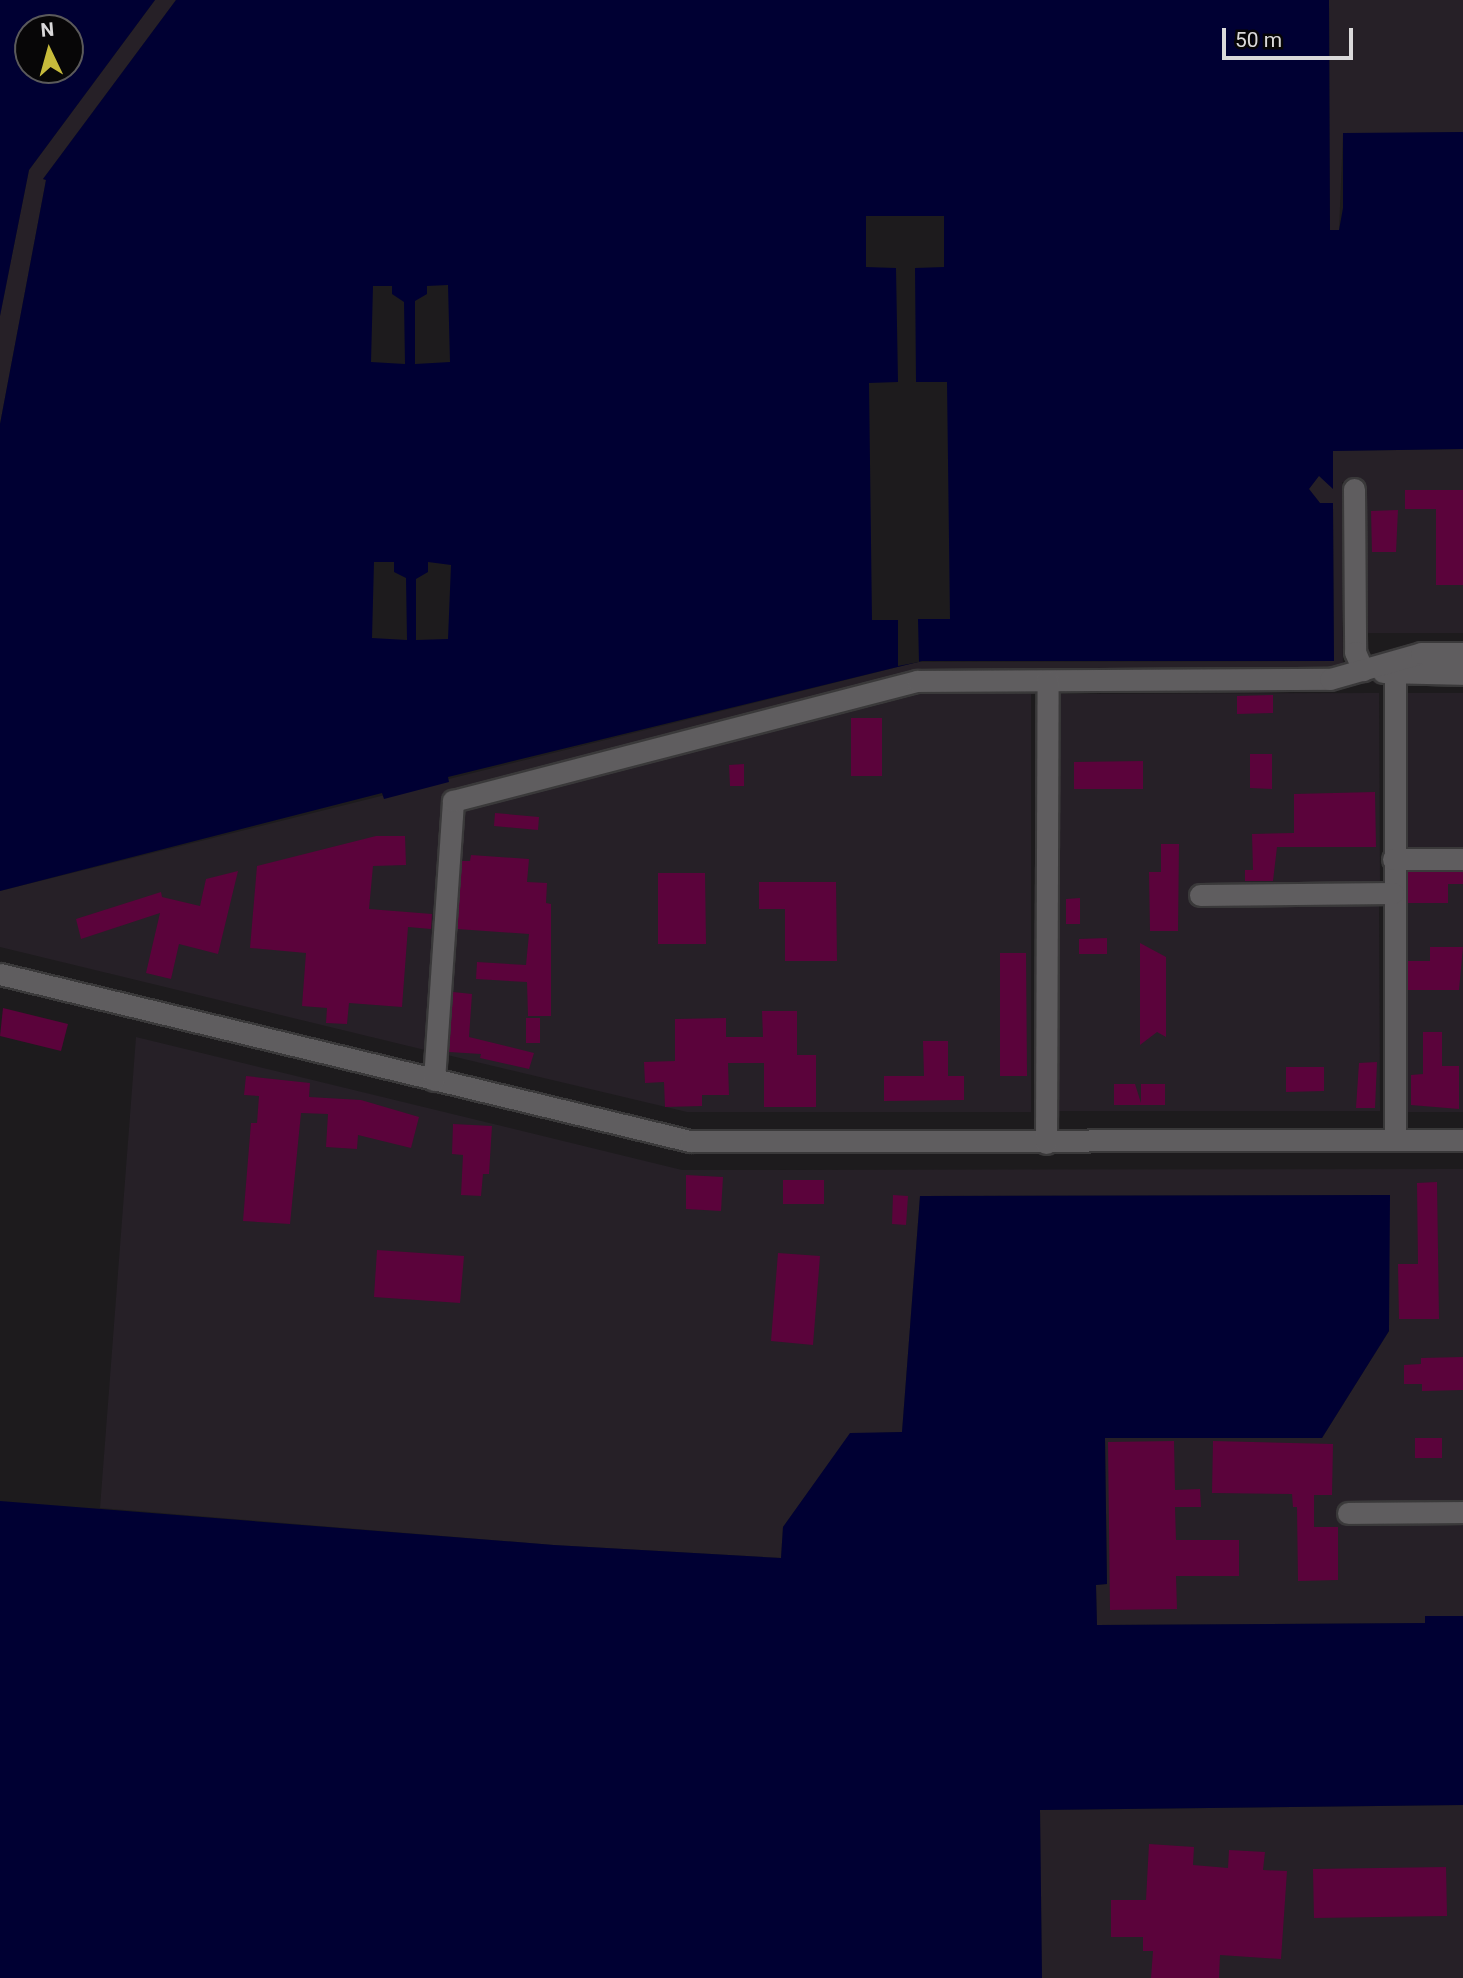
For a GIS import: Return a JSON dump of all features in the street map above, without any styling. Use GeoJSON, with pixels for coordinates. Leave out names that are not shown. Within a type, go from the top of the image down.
{"type":"FeatureCollection","features":[{"type":"Feature","properties":{"kind":"street"},"geometry":{"type":"LineString","coordinates":[[1354,489],[1355,652],[1363,670]]}},
{"type":"Feature","properties":{"kind":"street"},"geometry":{"type":"LineString","coordinates":[[434,1080],[453,801],[917,681],[1330,680],[1421,653],[1463,653]]}},
{"type":"Feature","properties":{"kind":"street"},"geometry":{"type":"LineString","coordinates":[[1363,670],[1395,674],[1463,674]]}},
{"type":"Feature","properties":{"kind":"street"},"geometry":{"type":"LineString","coordinates":[[1395,674],[1395,1140]]}},
{"type":"Feature","properties":{"kind":"street"},"geometry":{"type":"LineString","coordinates":[[1046,1143],[1048,681]]}},
{"type":"Feature","properties":{"kind":"street"},"geometry":{"type":"LineString","coordinates":[[1394,859],[1463,859]]}},
{"type":"Feature","properties":{"kind":"street"},"geometry":{"type":"LineString","coordinates":[[1200,895],[1393,893]]}},
{"type":"Feature","properties":{"kind":"street"},"geometry":{"type":"LineString","coordinates":[[0,974],[690,1142],[1463,1140]]}},
{"type":"Feature","properties":{"kind":"street"},"geometry":{"type":"LineString","coordinates":[[1348,1513],[1463,1513]]}},
{"type":"Feature","properties":{"kind":"shaded area"},"geometry":{"type":"Polygon","coordinates":[[[0,0],[155,0],[29,170],[0,316],[0,0]]]}},
{"type":"Feature","properties":{"kind":"shaded area"},"geometry":{"type":"Polygon","coordinates":[[[155,0],[176,0],[43,179],[46,180],[0,424],[0,316],[29,170],[155,0]]]}},
{"type":"Feature","properties":{"kind":"shaded area"},"geometry":{"type":"Polygon","coordinates":[[[176,0],[1329,0],[1330,230],[1339,230],[1343,208],[1343,133],[1463,132],[1463,449],[1333,451],[1333,489],[1319,476],[1309,489],[1320,503],[1333,503],[1334,661],[922,661],[448,777],[449,782],[384,799],[382,793],[0,891],[0,424],[46,180],[43,179],[176,0]]]}},
{"type":"Feature","properties":{"kind":"shaded area"},"geometry":{"type":"Polygon","coordinates":[[[1329,0],[1463,0],[1463,132],[1343,134],[1339,230],[1330,230],[1329,0]]]}},
{"type":"Feature","properties":{"kind":"shaded area"},"geometry":{"type":"Polygon","coordinates":[[[1463,449],[1463,633],[1366,633],[1365,482],[1342,482],[1343,671],[919,672],[442,795],[425,1050],[0,947],[0,891],[918,662],[1334,661],[1333,504],[1320,503],[1309,489],[1319,475],[1333,488],[1333,451],[1463,449]]]}},
{"type":"Feature","properties":{"kind":"shaded area"},"geometry":{"type":"Polygon","coordinates":[[[924,693],[1031,694],[1031,1112],[687,1112],[443,1054],[460,812],[924,693]]]}},
{"type":"Feature","properties":{"kind":"shaded area"},"geometry":{"type":"Polygon","coordinates":[[[1379,693],[1380,886],[1191,888],[1192,904],[1379,904],[1380,1111],[1059,1111],[1058,694],[1379,693]]]}},
{"type":"Feature","properties":{"kind":"shaded area"},"geometry":{"type":"Polygon","coordinates":[[[1406,693],[1463,693],[1463,850],[1411,850],[1405,844],[1406,693]]]}},
{"type":"Feature","properties":{"kind":"shaded area"},"geometry":{"type":"Polygon","coordinates":[[[1405,869],[1463,869],[1463,1112],[1406,1112],[1405,869]]]}},
{"type":"Feature","properties":{"kind":"shaded area"},"geometry":{"type":"Polygon","coordinates":[[[136,1037],[682,1170],[1463,1169],[1463,1505],[1341,1505],[1341,1521],[1463,1522],[1463,1616],[1426,1616],[1425,1623],[1097,1625],[1096,1585],[1107,1584],[1105,1438],[1322,1438],[1389,1331],[1389,1195],[920,1196],[902,1432],[850,1434],[783,1527],[781,1558],[553,1545],[100,1508],[136,1037]]]}},
{"type":"Feature","properties":{"kind":"shaded area"},"geometry":{"type":"Polygon","coordinates":[[[1390,1195],[1389,1331],[1322,1438],[1105,1438],[1107,1584],[1096,1585],[1097,1625],[1425,1623],[1425,1616],[1463,1616],[1463,1805],[1040,1810],[1042,1978],[0,1978],[0,1501],[554,1545],[781,1558],[783,1527],[850,1433],[902,1432],[920,1196],[1390,1195]]]}},
{"type":"Feature","properties":{"kind":"shaded area"},"geometry":{"type":"Polygon","coordinates":[[[1463,1805],[1463,1978],[1042,1978],[1040,1810],[1463,1805]]]}},
{"type":"Feature","properties":{"kind":"pier"},"geometry":{"type":"Polygon","coordinates":[[[866,216],[944,216],[944,267],[915,268],[916,382],[947,382],[950,619],[918,619],[919,662],[898,666],[898,620],[872,620],[869,383],[898,382],[896,268],[866,267],[866,216]]]}},
{"type":"Feature","properties":{"kind":"pier"},"geometry":{"type":"Polygon","coordinates":[[[448,285],[450,362],[415,364],[415,301],[427,294],[427,286],[448,285]]]}},
{"type":"Feature","properties":{"kind":"pier"},"geometry":{"type":"Polygon","coordinates":[[[373,286],[392,286],[392,294],[404,302],[405,364],[371,362],[373,286]]]}},
{"type":"Feature","properties":{"kind":"pier"},"geometry":{"type":"Polygon","coordinates":[[[374,562],[394,562],[394,572],[406,578],[407,640],[372,638],[374,562]]]}},
{"type":"Feature","properties":{"kind":"pier"},"geometry":{"type":"Polygon","coordinates":[[[428,562],[451,565],[448,639],[416,640],[416,579],[428,572],[428,562]]]}},
{"type":"Feature","properties":{"kind":"building"},"geometry":{"type":"Polygon","coordinates":[[[1405,490],[1463,490],[1463,585],[1436,585],[1436,509],[1405,509],[1405,490]]]}},
{"type":"Feature","properties":{"kind":"building"},"geometry":{"type":"Polygon","coordinates":[[[1398,510],[1396,552],[1372,552],[1371,511],[1398,510]]]}},
{"type":"Feature","properties":{"kind":"building"},"geometry":{"type":"Polygon","coordinates":[[[1273,695],[1273,713],[1237,714],[1237,696],[1273,695]]]}},
{"type":"Feature","properties":{"kind":"building"},"geometry":{"type":"Polygon","coordinates":[[[851,718],[882,718],[882,776],[851,776],[851,718]]]}},
{"type":"Feature","properties":{"kind":"building"},"geometry":{"type":"Polygon","coordinates":[[[1250,754],[1272,754],[1272,789],[1250,788],[1250,754]]]}},
{"type":"Feature","properties":{"kind":"building"},"geometry":{"type":"Polygon","coordinates":[[[1143,761],[1143,789],[1074,789],[1074,762],[1143,761]]]}},
{"type":"Feature","properties":{"kind":"building"},"geometry":{"type":"Polygon","coordinates":[[[744,764],[744,786],[730,786],[729,765],[744,764]]]}},
{"type":"Feature","properties":{"kind":"building"},"geometry":{"type":"Polygon","coordinates":[[[1375,792],[1376,847],[1277,847],[1273,881],[1245,881],[1245,870],[1253,870],[1252,834],[1294,833],[1294,794],[1375,792]]]}},
{"type":"Feature","properties":{"kind":"building"},"geometry":{"type":"Polygon","coordinates":[[[495,813],[539,817],[538,830],[494,826],[495,813]]]}},
{"type":"Feature","properties":{"kind":"building"},"geometry":{"type":"Polygon","coordinates":[[[376,836],[405,836],[406,865],[373,866],[369,909],[432,914],[431,929],[408,927],[402,1007],[349,1003],[347,1024],[326,1023],[327,1008],[302,1006],[306,953],[250,948],[257,866],[376,836]]]}},
{"type":"Feature","properties":{"kind":"building"},"geometry":{"type":"Polygon","coordinates":[[[1161,844],[1179,844],[1178,931],[1150,931],[1149,872],[1161,872],[1161,844]]]}},
{"type":"Feature","properties":{"kind":"building"},"geometry":{"type":"Polygon","coordinates":[[[471,855],[529,859],[527,882],[547,883],[546,903],[551,904],[551,1016],[528,1016],[527,982],[476,979],[477,962],[526,965],[529,934],[457,929],[462,861],[470,861],[471,855]]]}},
{"type":"Feature","properties":{"kind":"building"},"geometry":{"type":"Polygon","coordinates":[[[238,871],[218,954],[179,944],[171,979],[146,973],[160,913],[81,939],[76,919],[161,892],[162,897],[200,906],[206,879],[238,871]]]}},
{"type":"Feature","properties":{"kind":"building"},"geometry":{"type":"Polygon","coordinates":[[[1408,872],[1463,872],[1463,884],[1448,884],[1448,903],[1408,903],[1408,872]]]}},
{"type":"Feature","properties":{"kind":"building"},"geometry":{"type":"Polygon","coordinates":[[[658,873],[705,873],[706,944],[658,944],[658,873]]]}},
{"type":"Feature","properties":{"kind":"building"},"geometry":{"type":"Polygon","coordinates":[[[759,882],[836,882],[837,961],[785,961],[785,909],[759,909],[759,882]]]}},
{"type":"Feature","properties":{"kind":"building"},"geometry":{"type":"Polygon","coordinates":[[[1080,898],[1080,924],[1066,924],[1066,899],[1080,898]]]}},
{"type":"Feature","properties":{"kind":"building"},"geometry":{"type":"Polygon","coordinates":[[[1107,938],[1107,954],[1079,954],[1079,939],[1107,938]]]}},
{"type":"Feature","properties":{"kind":"building"},"geometry":{"type":"Polygon","coordinates":[[[1140,943],[1166,957],[1166,1037],[1157,1032],[1140,1045],[1140,943]]]}},
{"type":"Feature","properties":{"kind":"building"},"geometry":{"type":"Polygon","coordinates":[[[1430,947],[1463,947],[1459,990],[1408,990],[1408,961],[1430,961],[1430,947]]]}},
{"type":"Feature","properties":{"kind":"building"},"geometry":{"type":"Polygon","coordinates":[[[1000,953],[1026,953],[1027,1076],[1000,1076],[1000,953]]]}},
{"type":"Feature","properties":{"kind":"building"},"geometry":{"type":"Polygon","coordinates":[[[453,992],[472,994],[469,1037],[534,1053],[529,1069],[480,1058],[481,1054],[449,1052],[453,992]]]}},
{"type":"Feature","properties":{"kind":"building"},"geometry":{"type":"Polygon","coordinates":[[[3,1008],[68,1024],[61,1051],[0,1036],[3,1008]]]}},
{"type":"Feature","properties":{"kind":"building"},"geometry":{"type":"Polygon","coordinates":[[[762,1011],[797,1011],[797,1055],[816,1055],[816,1107],[764,1107],[764,1063],[728,1063],[729,1095],[702,1095],[702,1106],[665,1107],[664,1082],[645,1083],[644,1062],[675,1061],[675,1019],[726,1018],[726,1037],[763,1037],[762,1011]]]}},
{"type":"Feature","properties":{"kind":"building"},"geometry":{"type":"Polygon","coordinates":[[[526,1018],[540,1018],[540,1043],[526,1043],[526,1018]]]}},
{"type":"Feature","properties":{"kind":"building"},"geometry":{"type":"Polygon","coordinates":[[[1423,1032],[1442,1032],[1442,1066],[1459,1066],[1459,1109],[1411,1105],[1411,1075],[1423,1074],[1423,1032]]]}},
{"type":"Feature","properties":{"kind":"building"},"geometry":{"type":"Polygon","coordinates":[[[923,1041],[948,1041],[948,1076],[964,1076],[964,1100],[884,1101],[884,1076],[924,1076],[923,1041]]]}},
{"type":"Feature","properties":{"kind":"building"},"geometry":{"type":"Polygon","coordinates":[[[1377,1062],[1375,1108],[1356,1108],[1359,1063],[1377,1062]]]}},
{"type":"Feature","properties":{"kind":"building"},"geometry":{"type":"Polygon","coordinates":[[[1286,1067],[1324,1067],[1324,1091],[1286,1092],[1286,1067]]]}},
{"type":"Feature","properties":{"kind":"building"},"geometry":{"type":"Polygon","coordinates":[[[246,1076],[310,1083],[309,1097],[361,1100],[419,1117],[411,1148],[358,1135],[357,1149],[326,1147],[328,1114],[301,1113],[290,1224],[243,1221],[251,1123],[257,1123],[259,1096],[244,1095],[246,1076]]]}},
{"type":"Feature","properties":{"kind":"building"},"geometry":{"type":"Polygon","coordinates":[[[1114,1084],[1135,1084],[1141,1103],[1141,1084],[1165,1084],[1165,1105],[1114,1105],[1114,1084]]]}},
{"type":"Feature","properties":{"kind":"building"},"geometry":{"type":"Polygon","coordinates":[[[453,1124],[492,1126],[489,1174],[483,1174],[481,1196],[461,1195],[463,1155],[452,1154],[453,1124]]]}},
{"type":"Feature","properties":{"kind":"building"},"geometry":{"type":"Polygon","coordinates":[[[686,1175],[723,1177],[721,1211],[686,1209],[686,1175]]]}},
{"type":"Feature","properties":{"kind":"building"},"geometry":{"type":"Polygon","coordinates":[[[783,1180],[824,1180],[824,1204],[783,1204],[783,1180]]]}},
{"type":"Feature","properties":{"kind":"building"},"geometry":{"type":"Polygon","coordinates":[[[1437,1182],[1439,1319],[1399,1319],[1398,1264],[1418,1264],[1417,1183],[1437,1182]]]}},
{"type":"Feature","properties":{"kind":"building"},"geometry":{"type":"Polygon","coordinates":[[[893,1195],[908,1196],[906,1225],[892,1224],[893,1195]]]}},
{"type":"Feature","properties":{"kind":"building"},"geometry":{"type":"Polygon","coordinates":[[[377,1250],[464,1256],[460,1303],[374,1297],[377,1250]]]}},
{"type":"Feature","properties":{"kind":"building"},"geometry":{"type":"Polygon","coordinates":[[[778,1253],[820,1256],[813,1345],[771,1341],[778,1253]]]}},
{"type":"Feature","properties":{"kind":"building"},"geometry":{"type":"Polygon","coordinates":[[[1463,1357],[1463,1390],[1422,1391],[1422,1384],[1404,1384],[1404,1365],[1421,1364],[1421,1358],[1463,1357]]]}},
{"type":"Feature","properties":{"kind":"building"},"geometry":{"type":"Polygon","coordinates":[[[1415,1438],[1442,1438],[1442,1458],[1415,1458],[1415,1438]]]}},
{"type":"Feature","properties":{"kind":"building"},"geometry":{"type":"Polygon","coordinates":[[[1174,1441],[1175,1490],[1200,1489],[1201,1507],[1175,1507],[1176,1540],[1239,1540],[1239,1576],[1176,1576],[1177,1609],[1110,1610],[1108,1442],[1174,1441]]]}},
{"type":"Feature","properties":{"kind":"building"},"geometry":{"type":"Polygon","coordinates":[[[1213,1441],[1333,1444],[1332,1495],[1314,1495],[1314,1527],[1338,1527],[1338,1580],[1298,1581],[1297,1507],[1293,1507],[1292,1494],[1212,1493],[1213,1441]]]}},
{"type":"Feature","properties":{"kind":"building"},"geometry":{"type":"Polygon","coordinates":[[[1149,1844],[1194,1847],[1193,1865],[1228,1868],[1229,1850],[1265,1852],[1263,1870],[1287,1871],[1281,1959],[1220,1955],[1219,1978],[1151,1978],[1153,1951],[1143,1951],[1143,1937],[1111,1937],[1111,1900],[1146,1900],[1149,1844]]]}},
{"type":"Feature","properties":{"kind":"building"},"geometry":{"type":"Polygon","coordinates":[[[1446,1867],[1447,1916],[1314,1918],[1313,1869],[1446,1867]]]}}]}
